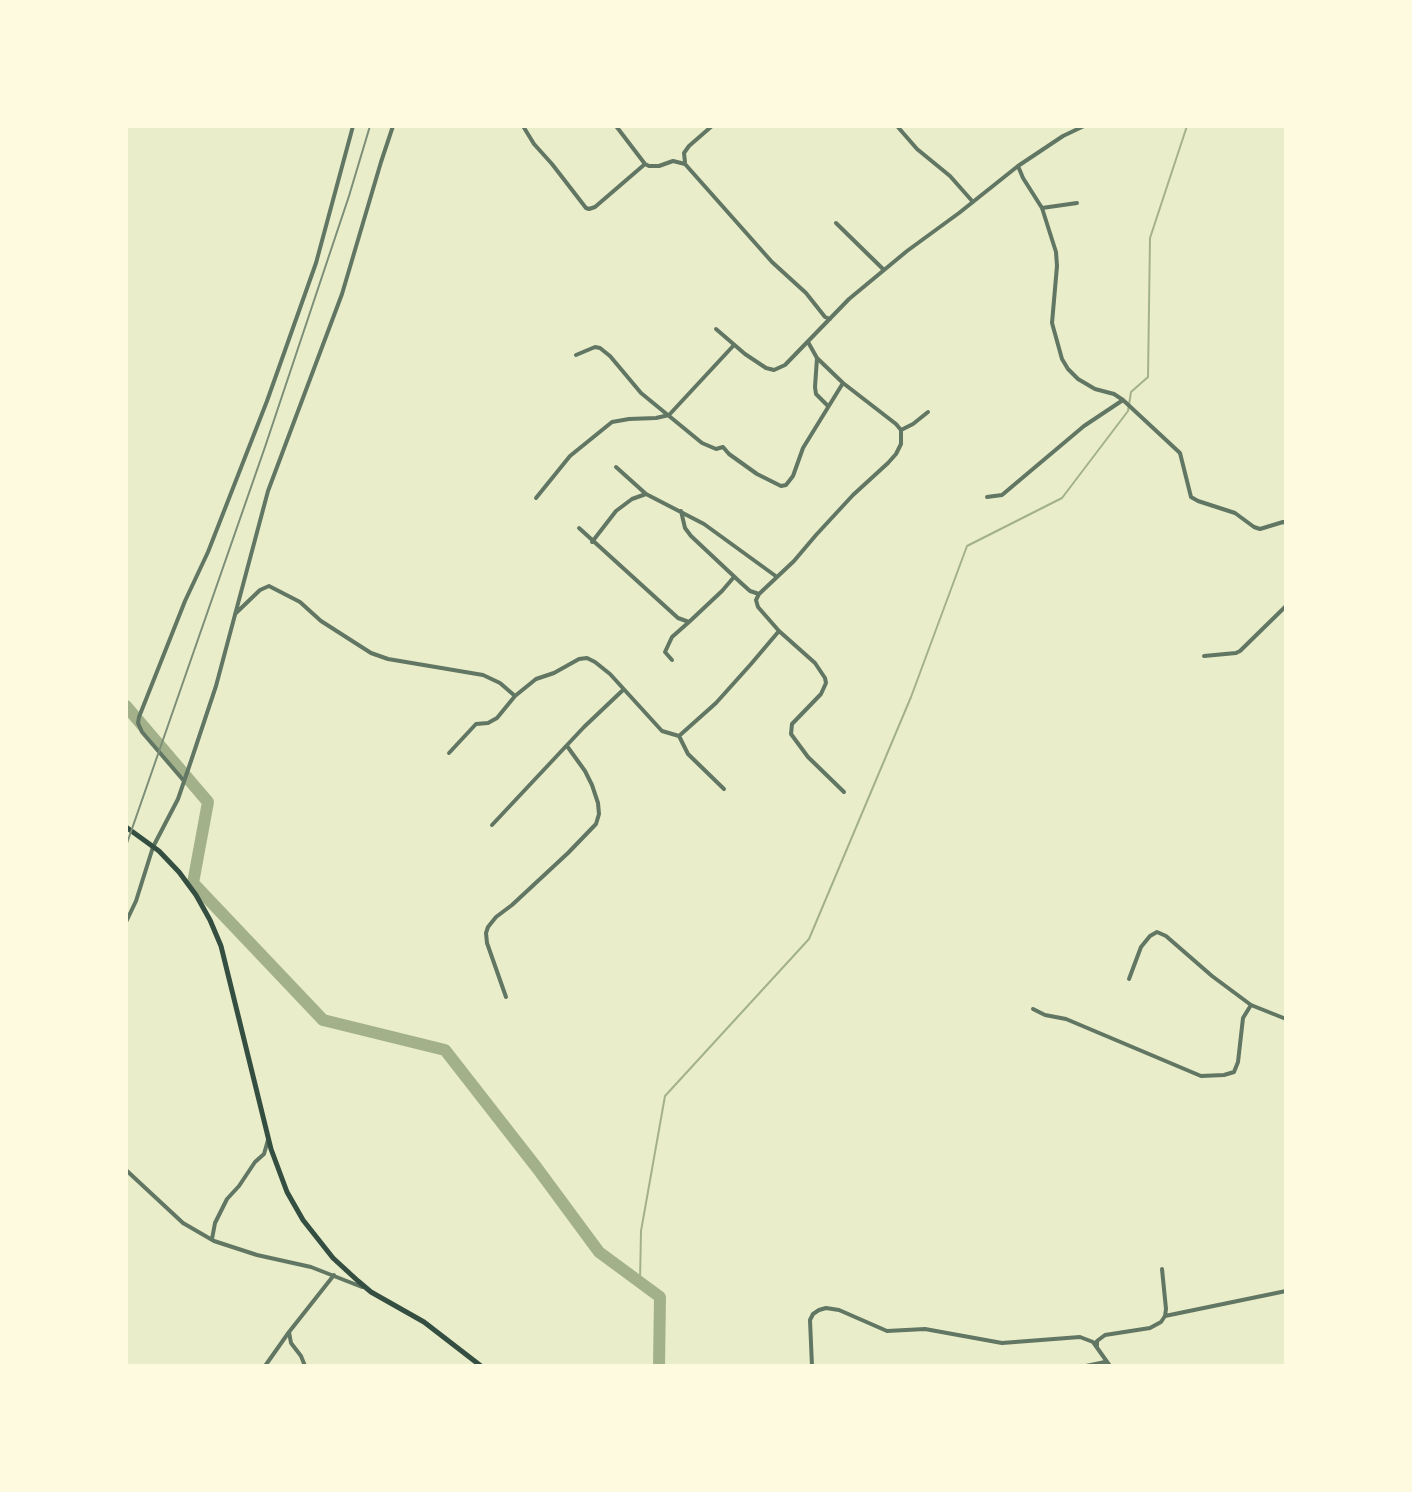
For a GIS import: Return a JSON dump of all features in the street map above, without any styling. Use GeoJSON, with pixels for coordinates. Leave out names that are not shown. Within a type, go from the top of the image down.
{"type":"FeatureCollection","features":[{"type":"Feature","properties":{"kind":"main road"},"geometry":{"type":"LineString","coordinates":[[126,827],[169,861],[188,883],[216,933],[268,1139],[281,1178],[303,1220],[333,1258],[371,1292],[424,1322],[481,1366]]}},
{"type":"Feature","properties":{"kind":"street"},"geometry":{"type":"LineString","coordinates":[[184,781],[142,732],[139,717],[267,401],[316,263],[353,126]]}},
{"type":"Feature","properties":{"kind":"street"},"geometry":{"type":"LineString","coordinates":[[126,922],[153,847],[184,781],[216,686],[268,491],[342,294],[393,126]]}},
{"type":"Feature","properties":{"kind":"street"},"geometry":{"type":"LineString","coordinates":[[523,126],[534,144],[589,209],[645,164]]}},
{"type":"Feature","properties":{"kind":"street"},"geometry":{"type":"LineString","coordinates":[[616,126],[645,164],[659,166],[673,161],[685,164],[772,262],[830,319]]}},
{"type":"Feature","properties":{"kind":"street"},"geometry":{"type":"LineString","coordinates":[[685,164],[684,153],[712,126]]}},
{"type":"Feature","properties":{"kind":"street"},"geometry":{"type":"LineString","coordinates":[[897,126],[973,202]]}},
{"type":"Feature","properties":{"kind":"street"},"geometry":{"type":"LineString","coordinates":[[716,329],[766,368],[774,370],[785,365],[849,299],[884,270],[1018,166],[1084,126]]}},
{"type":"Feature","properties":{"kind":"street"},"geometry":{"type":"LineString","coordinates":[[1018,166],[1042,208],[1056,252],[1052,323],[1068,369],[1095,389],[1123,400],[1180,453],[1191,497],[1235,513],[1260,529],[1286,523]]}},
{"type":"Feature","properties":{"kind":"street"},"geometry":{"type":"LineString","coordinates":[[1042,208],[1077,203]]}},
{"type":"Feature","properties":{"kind":"street"},"geometry":{"type":"LineString","coordinates":[[836,223],[884,270]]}},
{"type":"Feature","properties":{"kind":"street"},"geometry":{"type":"LineString","coordinates":[[808,342],[817,358],[843,383],[901,430],[901,444],[896,454],[759,594],[756,603],[779,631],[815,663],[825,678],[821,694],[792,724],[791,734],[808,757],[844,792]]}},
{"type":"Feature","properties":{"kind":"street"},"geometry":{"type":"LineString","coordinates":[[536,498],[570,456],[612,422],[669,415],[734,344]]}},
{"type":"Feature","properties":{"kind":"street"},"geometry":{"type":"LineString","coordinates":[[576,355],[600,348],[641,393],[702,443],[716,449],[723,447],[757,474],[781,486],[786,485],[793,476],[803,448],[843,383]]}},
{"type":"Feature","properties":{"kind":"street"},"geometry":{"type":"LineString","coordinates":[[817,358],[816,394],[828,406]]}},
{"type":"Feature","properties":{"kind":"street"},"geometry":{"type":"LineString","coordinates":[[987,497],[1002,495],[1084,426],[1123,400]]}},
{"type":"Feature","properties":{"kind":"street"},"geometry":{"type":"LineString","coordinates":[[901,430],[928,412]]}},
{"type":"Feature","properties":{"kind":"street"},"geometry":{"type":"LineString","coordinates":[[616,467],[646,494],[704,524],[778,578]]}},
{"type":"Feature","properties":{"kind":"street"},"geometry":{"type":"LineString","coordinates":[[592,542],[623,505],[646,494]]}},
{"type":"Feature","properties":{"kind":"street"},"geometry":{"type":"LineString","coordinates":[[681,511],[685,528],[691,536],[750,591],[759,594]]}},
{"type":"Feature","properties":{"kind":"street"},"geometry":{"type":"LineString","coordinates":[[579,528],[678,618],[689,622]]}},
{"type":"Feature","properties":{"kind":"street"},"geometry":{"type":"LineString","coordinates":[[672,660],[665,652],[672,637],[734,577]]}},
{"type":"Feature","properties":{"kind":"street"},"geometry":{"type":"LineString","coordinates":[[234,615],[260,590],[269,586],[300,602],[321,621],[371,653],[388,659],[483,675],[500,683],[515,696]]}},
{"type":"Feature","properties":{"kind":"street"},"geometry":{"type":"LineString","coordinates":[[1204,656],[1240,651],[1286,606]]}},
{"type":"Feature","properties":{"kind":"street"},"geometry":{"type":"LineString","coordinates":[[679,736],[716,703],[779,631]]}},
{"type":"Feature","properties":{"kind":"street"},"geometry":{"type":"LineString","coordinates":[[449,753],[476,724],[497,718],[515,696],[536,679],[587,658],[610,674],[662,731],[679,736],[688,754],[724,789]]}},
{"type":"Feature","properties":{"kind":"street"},"geometry":{"type":"LineString","coordinates":[[492,825],[623,690]]}},
{"type":"Feature","properties":{"kind":"street"},"geometry":{"type":"LineString","coordinates":[[506,997],[487,943],[488,927],[568,853],[596,824],[599,814],[592,785],[567,746]]}},
{"type":"Feature","properties":{"kind":"street"},"geometry":{"type":"LineString","coordinates":[[1129,979],[1141,947],[1157,932],[1251,1005],[1286,1019]]}},
{"type":"Feature","properties":{"kind":"street"},"geometry":{"type":"LineString","coordinates":[[1033,1009],[1066,1019],[1201,1076],[1234,1072],[1243,1018],[1251,1005]]}},
{"type":"Feature","properties":{"kind":"street"},"geometry":{"type":"LineString","coordinates":[[212,1239],[215,1223],[227,1199],[264,1154],[268,1139]]}},
{"type":"Feature","properties":{"kind":"street"},"geometry":{"type":"LineString","coordinates":[[126,1170],[183,1223],[212,1239],[257,1255],[311,1267],[371,1292]]}},
{"type":"Feature","properties":{"kind":"street"},"geometry":{"type":"LineString","coordinates":[[1097,1346],[1097,1341],[1105,1335],[1150,1328],[1161,1322],[1166,1309],[1162,1269]]}},
{"type":"Feature","properties":{"kind":"street"},"geometry":{"type":"LineString","coordinates":[[265,1366],[334,1275]]}},
{"type":"Feature","properties":{"kind":"street"},"geometry":{"type":"LineString","coordinates":[[1165,1316],[1286,1291]]}},
{"type":"Feature","properties":{"kind":"street"},"geometry":{"type":"LineString","coordinates":[[812,1366],[810,1320],[813,1314],[826,1308],[839,1310],[887,1331],[925,1329],[1002,1343],[1080,1337],[1093,1342],[1108,1364],[1086,1366]]}},
{"type":"Feature","properties":{"kind":"street"},"geometry":{"type":"LineString","coordinates":[[289,1332],[291,1343],[305,1366]]}},
{"type":"Feature","properties":{"kind":"waterway"},"geometry":{"type":"LineString","coordinates":[[640,1282],[641,1231],[665,1096],[809,939],[911,697],[967,546],[1062,498],[1128,411],[1131,392],[1148,377],[1150,238],[1187,126]]}},
{"type":"Feature","properties":{"kind":"waterway"},"geometry":{"type":"LineString","coordinates":[[126,706],[208,802],[193,883],[323,1020],[445,1050],[599,1252],[660,1297],[659,1366]]}},
{"type":"Feature","properties":{"kind":"railway"},"geometry":{"type":"LineString","coordinates":[[126,846],[265,447],[370,126]]}}]}
